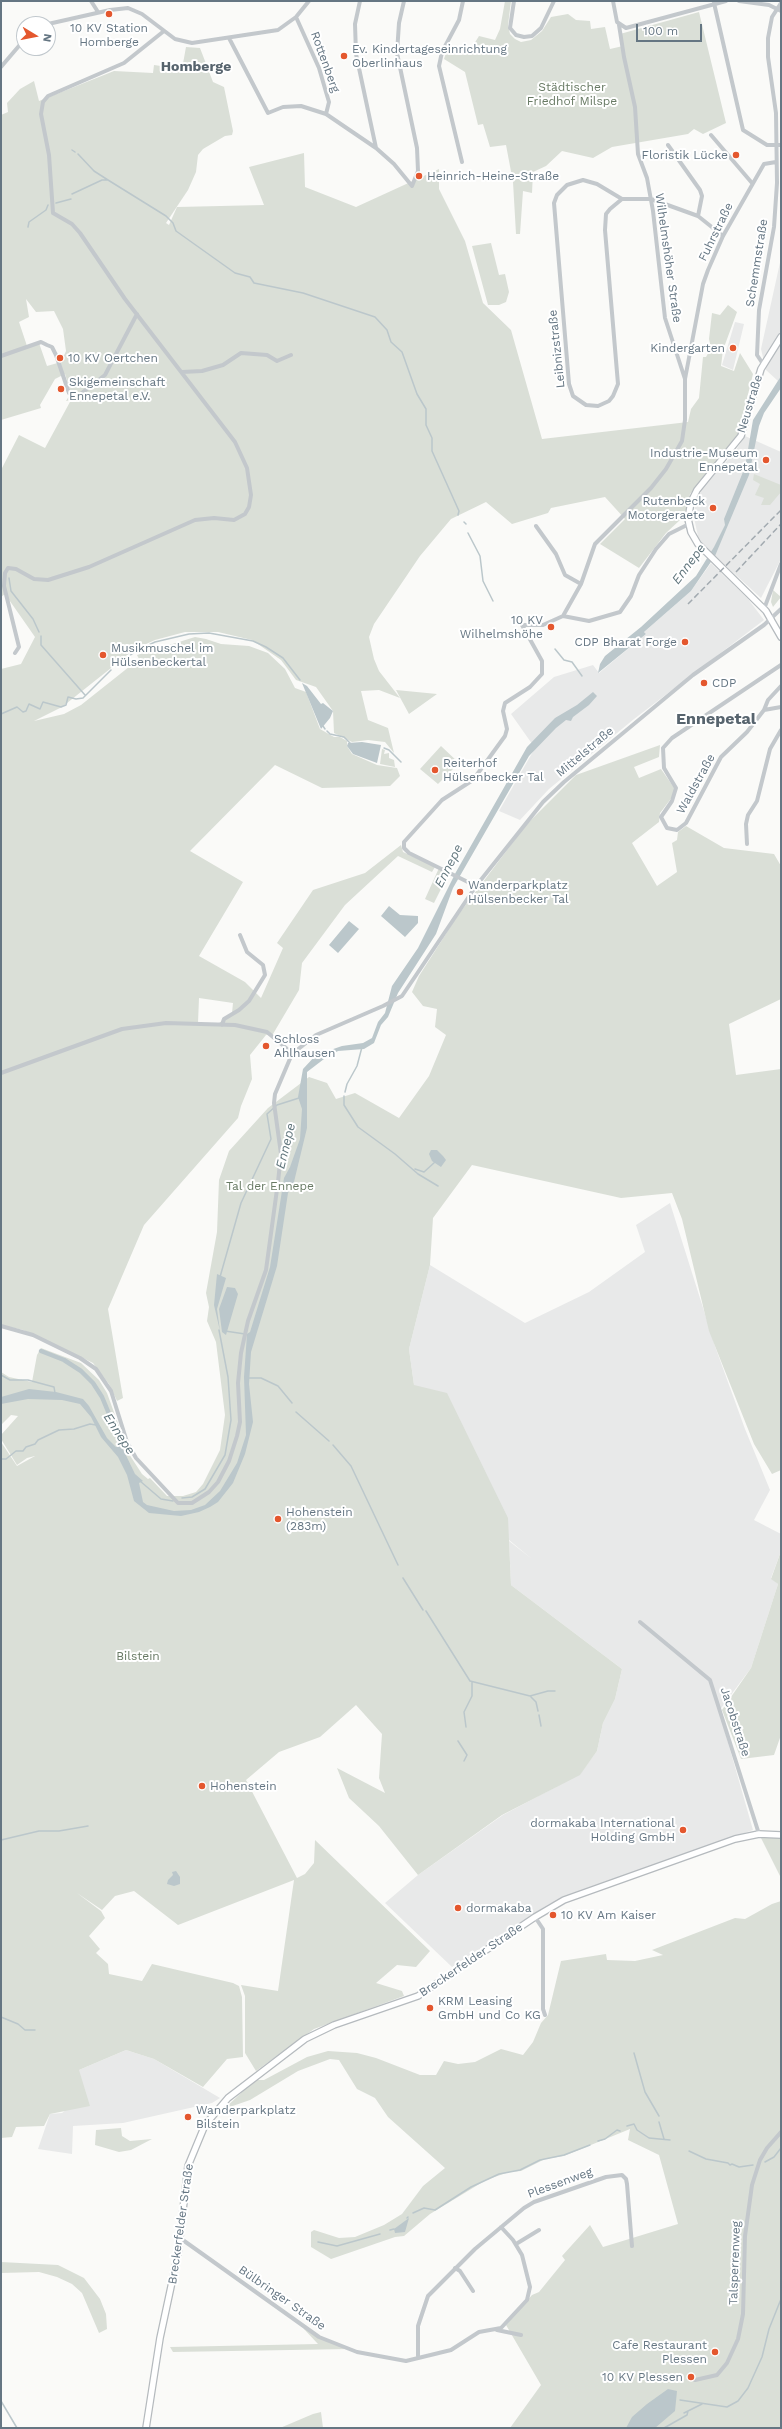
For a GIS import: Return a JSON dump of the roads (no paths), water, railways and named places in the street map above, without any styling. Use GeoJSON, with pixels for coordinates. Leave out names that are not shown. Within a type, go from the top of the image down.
{"type":"FeatureCollection","features":[{"type":"Feature","properties":{"kind":"main road","name":"Neustraße"},"geometry":{"type":"LineString","coordinates":[[781,337],[763,364],[743,430],[734,447],[697,490],[691,502],[689,524],[694,539],[707,554],[764,609],[772,618],[781,636]]}},
{"type":"Feature","properties":{"kind":"main road","name":"Breckerfelder Straße"},"geometry":{"type":"LineString","coordinates":[[146,2428],[160,2338],[174,2281],[180,2238],[184,2185],[191,2155],[207,2122],[228,2098],[305,2039],[334,2025],[418,1996],[535,1917],[578,1894],[735,1839],[759,1834],[781,1835]]}},
{"type":"Feature","properties":{"kind":"street"},"geometry":{"type":"LineString","coordinates":[[91,1],[98,12]]}},
{"type":"Feature","properties":{"kind":"street"},"geometry":{"type":"LineString","coordinates":[[56,22],[120,8],[132,9],[182,42],[229,38],[278,30],[296,17],[309,1]]}},
{"type":"Feature","properties":{"kind":"street"},"geometry":{"type":"LineString","coordinates":[[360,1],[355,24],[356,54],[376,148]]}},
{"type":"Feature","properties":{"kind":"street"},"geometry":{"type":"LineString","coordinates":[[229,38],[268,113],[284,107],[301,106],[326,114],[376,148],[394,164],[411,185],[414,185],[418,171],[417,148],[397,53],[399,23],[404,1]]}},
{"type":"Feature","properties":{"kind":"street"},"geometry":{"type":"LineString","coordinates":[[462,162],[439,66],[442,52],[459,20],[463,1]]}},
{"type":"Feature","properties":{"kind":"street"},"geometry":{"type":"LineString","coordinates":[[514,1],[510,28],[516,35],[524,38],[532,36],[541,28],[554,1]]}},
{"type":"Feature","properties":{"kind":"street","name":"Wilhelmshöher Straße"},"geometry":{"type":"LineString","coordinates":[[563,616],[581,584],[595,544],[651,488],[679,448],[685,420],[685,379],[666,322],[651,199],[638,154],[636,107],[624,57],[620,26],[613,1]]}},
{"type":"Feature","properties":{"kind":"street"},"geometry":{"type":"LineString","coordinates":[[620,26],[634,27],[726,1]]}},
{"type":"Feature","properties":{"kind":"street"},"geometry":{"type":"LineString","coordinates":[[739,1],[776,7],[781,11]]}},
{"type":"Feature","properties":{"kind":"street"},"geometry":{"type":"LineString","coordinates":[[776,162],[775,145],[779,112],[767,47],[768,30],[776,7],[781,3]]}},
{"type":"Feature","properties":{"kind":"street"},"geometry":{"type":"LineString","coordinates":[[714,4],[743,130],[767,144],[781,145]]}},
{"type":"Feature","properties":{"kind":"street","name":"Rottenberg"},"geometry":{"type":"LineString","coordinates":[[296,17],[319,68],[329,102],[326,114]]}},
{"type":"Feature","properties":{"kind":"street"},"geometry":{"type":"LineString","coordinates":[[15,653],[19,647],[4,586],[5,573],[8,568],[16,569],[34,579],[48,580],[89,567],[195,520],[214,518],[234,520],[245,514],[251,496],[247,468],[235,442],[137,314],[80,233],[72,224],[53,213],[49,155],[42,108],[48,96],[124,63],[164,31]]}},
{"type":"Feature","properties":{"kind":"street"},"geometry":{"type":"LineString","coordinates":[[1,67],[16,49]]}},
{"type":"Feature","properties":{"kind":"street"},"geometry":{"type":"LineString","coordinates":[[711,135],[752,183]]}},
{"type":"Feature","properties":{"kind":"street"},"geometry":{"type":"LineString","coordinates":[[668,145],[700,190],[702,196],[698,216]]}},
{"type":"Feature","properties":{"kind":"street","name":"Fuhrstraße"},"geometry":{"type":"LineString","coordinates":[[685,379],[703,284],[724,236],[752,183],[764,164],[776,162]]}},
{"type":"Feature","properties":{"kind":"street","name":"Schemmstraße"},"geometry":{"type":"LineString","coordinates":[[763,364],[757,355],[759,310],[774,227],[779,169],[776,162]]}},
{"type":"Feature","properties":{"kind":"street","name":"Leibnizstraße"},"geometry":{"type":"LineString","coordinates":[[583,180],[597,184],[622,199],[606,214],[605,221],[618,384],[613,396],[608,401],[598,406],[586,405],[573,396],[569,384],[554,203],[557,196],[567,185],[583,180]]}},
{"type":"Feature","properties":{"kind":"street"},"geometry":{"type":"LineString","coordinates":[[622,199],[651,199],[698,216],[724,236]]}},
{"type":"Feature","properties":{"kind":"street"},"geometry":{"type":"LineString","coordinates":[[1,356],[41,342],[52,347],[69,393],[74,397],[78,396],[105,375],[137,314]]}},
{"type":"Feature","properties":{"kind":"street"},"geometry":{"type":"LineString","coordinates":[[182,372],[202,371],[223,365],[241,353],[267,355],[277,361],[291,354]]}},
{"type":"Feature","properties":{"kind":"street"},"geometry":{"type":"LineString","coordinates":[[476,886],[409,853],[404,848],[404,842],[442,800],[473,780],[505,736],[507,728],[503,711],[505,703],[530,687],[542,674],[542,661],[522,625],[543,625],[563,616],[589,621],[620,612],[631,596],[639,575],[656,549],[669,534],[689,524]]}},
{"type":"Feature","properties":{"kind":"street"},"geometry":{"type":"LineString","coordinates":[[536,526],[556,554],[565,575],[581,584]]}},
{"type":"Feature","properties":{"kind":"street"},"geometry":{"type":"LineString","coordinates":[[764,609],[781,564]]}},
{"type":"Feature","properties":{"kind":"street","name":"Mittelstraße"},"geometry":{"type":"LineString","coordinates":[[292,1053],[316,1035],[396,1000],[407,988],[476,886],[524,824],[564,782],[693,675],[772,618],[781,609]]}},
{"type":"Feature","properties":{"kind":"street","name":"Waldstraße"},"geometry":{"type":"LineString","coordinates":[[781,665],[672,738],[663,748],[664,768],[676,788],[672,800],[662,813],[662,821],[667,828],[677,830],[690,818],[702,790],[721,757],[747,732],[764,710],[768,700],[781,686]]}},
{"type":"Feature","properties":{"kind":"street"},"geometry":{"type":"LineString","coordinates":[[764,710],[781,707]]}},
{"type":"Feature","properties":{"kind":"street"},"geometry":{"type":"LineString","coordinates":[[747,844],[746,824],[748,815],[757,801],[770,749],[781,730]]}},
{"type":"Feature","properties":{"kind":"street"},"geometry":{"type":"LineString","coordinates":[[222,1024],[224,1019],[239,1010],[249,1001],[265,974],[263,965],[244,949],[240,935]]}},
{"type":"Feature","properties":{"kind":"street"},"geometry":{"type":"LineString","coordinates":[[1,1073],[122,1029],[166,1023],[235,1025],[266,1032],[292,1053],[277,1088],[274,1103],[280,1154],[269,1252],[245,1334],[238,1377],[240,1422],[235,1446],[215,1487],[205,1496],[184,1505],[178,1503],[136,1458],[127,1442],[111,1391],[96,1369],[80,1358],[33,1335],[1,1326]]}},
{"type":"Feature","properties":{"kind":"street","name":"Jacobstraße"},"geometry":{"type":"LineString","coordinates":[[640,1622],[710,1680],[759,1834]]}},
{"type":"Feature","properties":{"kind":"street"},"geometry":{"type":"LineString","coordinates":[[535,1917],[543,1930],[543,2009],[545,2015]]}},
{"type":"Feature","properties":{"kind":"street","name":"Talsperrenweg"},"geometry":{"type":"LineString","coordinates":[[695,2380],[717,2375],[727,2363],[738,2339],[743,2314],[745,2236],[750,2198],[760,2160],[767,2148],[781,2132]]}},
{"type":"Feature","properties":{"kind":"street","name":"Plessenweg"},"geometry":{"type":"LineString","coordinates":[[418,2356],[417,2335],[423,2309],[428,2296],[455,2268],[501,2226],[534,2202],[606,2177],[622,2175],[626,2179],[627,2184],[632,2246]]}},
{"type":"Feature","properties":{"kind":"street"},"geometry":{"type":"LineString","coordinates":[[501,2226],[516,2244],[539,2230]]}},
{"type":"Feature","properties":{"kind":"street","name":"Bülbringer Straße"},"geometry":{"type":"LineString","coordinates":[[180,2238],[319,2337],[357,2352],[406,2361],[418,2356],[451,2350],[474,2334],[483,2330],[501,2328],[517,2312],[530,2294],[526,2270],[516,2244]]}},
{"type":"Feature","properties":{"kind":"street"},"geometry":{"type":"LineString","coordinates":[[455,2268],[460,2271],[473,2290]]}},
{"type":"Feature","properties":{"kind":"street","name":"Bülbringer Straße"},"geometry":{"type":"LineString","coordinates":[[494,2329],[521,2335]]}},
{"type":"Feature","properties":{"kind":"waterway"},"geometry":{"type":"LineString","coordinates":[[78,154],[94,171],[108,180]]}},
{"type":"Feature","properties":{"kind":"waterway"},"geometry":{"type":"LineString","coordinates":[[72,194],[102,180],[108,180],[166,216],[173,223],[176,231],[235,273],[250,277],[254,283],[303,293],[375,317],[387,330],[391,342],[402,352],[417,394],[426,409],[426,425],[432,438],[432,451],[459,511],[458,515]]}},
{"type":"Feature","properties":{"kind":"waterway"},"geometry":{"type":"LineString","coordinates":[[56,203],[71,199]]}},
{"type":"Feature","properties":{"kind":"waterway"},"geometry":{"type":"LineString","coordinates":[[28,227],[29,222],[46,210],[48,205]]}},
{"type":"Feature","properties":{"kind":"waterway"},"geometry":{"type":"LineString","coordinates":[[468,533],[480,556],[483,581],[493,601]]}},
{"type":"Feature","properties":{"kind":"waterway"},"geometry":{"type":"LineString","coordinates":[[9,578],[11,591],[33,619],[39,632]]}},
{"type":"Feature","properties":{"kind":"waterway"},"geometry":{"type":"LineString","coordinates":[[117,665],[136,651],[155,642],[189,634],[209,633],[253,641],[266,647],[283,658],[300,680]]}},
{"type":"Feature","properties":{"kind":"waterway"},"geometry":{"type":"LineString","coordinates":[[41,636],[41,645],[85,695]]}},
{"type":"Feature","properties":{"kind":"waterway"},"geometry":{"type":"LineString","coordinates":[[555,649],[564,660],[572,662],[582,676]]}},
{"type":"Feature","properties":{"kind":"waterway"},"geometry":{"type":"LineString","coordinates":[[1,714],[17,707],[23,712],[26,711],[29,704],[40,709],[43,702],[61,707],[66,705],[68,697],[76,699],[83,698],[111,670]]}},
{"type":"Feature","properties":{"kind":"waterway"},"geometry":{"type":"LineString","coordinates":[[327,731],[330,734],[344,737],[350,743]]}},
{"type":"Feature","properties":{"kind":"waterway"},"geometry":{"type":"LineString","coordinates":[[384,748],[389,750],[401,762]]}},
{"type":"Feature","properties":{"kind":"waterway"},"geometry":{"type":"LineString","coordinates":[[345,1092],[347,1084],[357,1066],[362,1047]]}},
{"type":"Feature","properties":{"kind":"waterway"},"geometry":{"type":"LineString","coordinates":[[344,1096],[344,1105],[358,1127],[395,1154],[418,1174],[438,1186]]}},
{"type":"Feature","properties":{"kind":"waterway"},"geometry":{"type":"LineString","coordinates":[[220,1277],[241,1203],[271,1139],[267,1114],[277,1105],[299,1098]]}},
{"type":"Feature","properties":{"kind":"waterway"},"geometry":{"type":"LineString","coordinates":[[415,1169],[424,1172],[435,1162]]}},
{"type":"Feature","properties":{"kind":"waterway"},"geometry":{"type":"LineString","coordinates":[[182,1498],[192,1497],[205,1489],[225,1455],[231,1420],[228,1377],[219,1330]]}},
{"type":"Feature","properties":{"kind":"waterway"},"geometry":{"type":"LineString","coordinates":[[225,1331],[245,1334]]}},
{"type":"Feature","properties":{"kind":"waterway","name":"Ennepe"},"geometry":{"type":"LineString","coordinates":[[41,1351],[64,1360],[81,1371],[93,1383],[102,1397],[112,1421],[121,1447],[119,1451]]}},
{"type":"Feature","properties":{"kind":"waterway"},"geometry":{"type":"LineString","coordinates":[[1,1375],[10,1380],[28,1380],[54,1387],[55,1393]]}},
{"type":"Feature","properties":{"kind":"waterway"},"geometry":{"type":"LineString","coordinates":[[248,1378],[261,1378],[278,1386],[292,1403]]}},
{"type":"Feature","properties":{"kind":"waterway"},"geometry":{"type":"LineString","coordinates":[[296,1412],[329,1441]]}},
{"type":"Feature","properties":{"kind":"waterway"},"geometry":{"type":"LineString","coordinates":[[1,1459],[6,1459],[16,1451],[23,1451],[26,1447],[35,1444],[38,1440],[59,1430],[74,1429],[90,1424],[96,1425]]}},
{"type":"Feature","properties":{"kind":"waterway"},"geometry":{"type":"LineString","coordinates":[[333,1445],[351,1466],[398,1565]]}},
{"type":"Feature","properties":{"kind":"waterway"},"geometry":{"type":"LineString","coordinates":[[140,1481],[161,1499],[173,1501]]}},
{"type":"Feature","properties":{"kind":"waterway"},"geometry":{"type":"LineString","coordinates":[[403,1578],[423,1610]]}},
{"type":"Feature","properties":{"kind":"waterway"},"geometry":{"type":"LineString","coordinates":[[426,1611],[470,1681],[530,1696],[548,1691],[555,1691]]}},
{"type":"Feature","properties":{"kind":"waterway"},"geometry":{"type":"LineString","coordinates":[[466,1727],[464,1712],[472,1696],[472,1682]]}},
{"type":"Feature","properties":{"kind":"waterway"},"geometry":{"type":"LineString","coordinates":[[531,1697],[536,1702],[538,1711]]}},
{"type":"Feature","properties":{"kind":"waterway"},"geometry":{"type":"LineString","coordinates":[[539,1715],[541,1726]]}},
{"type":"Feature","properties":{"kind":"waterway"},"geometry":{"type":"LineString","coordinates":[[458,1741],[467,1755],[464,1761]]}},
{"type":"Feature","properties":{"kind":"waterway"},"geometry":{"type":"LineString","coordinates":[[1,1840],[39,1831],[59,1831],[88,1826]]}},
{"type":"Feature","properties":{"kind":"waterway"},"geometry":{"type":"LineString","coordinates":[[1,2017],[18,2024],[25,2030],[35,2030]]}},
{"type":"Feature","properties":{"kind":"waterway"},"geometry":{"type":"LineString","coordinates":[[634,2053],[645,2092],[659,2116]]}},
{"type":"Feature","properties":{"kind":"waterway"},"geometry":{"type":"LineString","coordinates":[[659,2122],[664,2139]]}},
{"type":"Feature","properties":{"kind":"waterway"},"geometry":{"type":"LineString","coordinates":[[627,2126],[634,2124],[637,2130],[649,2138],[670,2140]]}},
{"type":"Feature","properties":{"kind":"waterway"},"geometry":{"type":"LineString","coordinates":[[598,2141],[605,2139],[617,2130],[620,2131]]}},
{"type":"Feature","properties":{"kind":"waterway"},"geometry":{"type":"LineString","coordinates":[[413,2213],[424,2208],[435,2210],[471,2187],[499,2174],[520,2170],[540,2160],[564,2155],[590,2145]]}},
{"type":"Feature","properties":{"kind":"waterway"},"geometry":{"type":"LineString","coordinates":[[765,2162],[774,2157],[781,2148]]}},
{"type":"Feature","properties":{"kind":"waterway"},"geometry":{"type":"LineString","coordinates":[[689,2151],[706,2159],[728,2163],[739,2167],[753,2165]]}},
{"type":"Feature","properties":{"kind":"waterway"},"geometry":{"type":"LineString","coordinates":[[390,2230],[394,2229]]}},
{"type":"Feature","properties":{"kind":"waterway"},"geometry":{"type":"LineString","coordinates":[[318,2242],[337,2246],[380,2234]]}},
{"type":"Feature","properties":{"kind":"waterway"},"geometry":{"type":"LineString","coordinates":[[680,2400],[727,2407],[738,2401],[748,2388],[762,2357],[769,2329],[781,2299]]}},
{"type":"Feature","properties":{"kind":"waterway"},"geometry":{"type":"LineString","coordinates":[[1,2401],[17,2428]]}},
{"type":"Feature","properties":{"kind":"waterway"},"geometry":{"type":"LineString","coordinates":[[684,2413],[702,2404]]}},
{"type":"Feature","properties":{"kind":"waterway"},"geometry":{"type":"LineString","coordinates":[[664,2428],[687,2415],[688,2411]]}},
{"type":"Feature","properties":{"kind":"railway"},"geometry":{"type":"LineString","coordinates":[[688,604],[781,510]]}},
{"type":"Feature","properties":{"kind":"railway"},"geometry":{"type":"LineString","coordinates":[[736,572],[781,524]]}},
{"type":"Feature","properties":{"kind":"place","name":"10 KV Station Homberge"},"geometry":{"type":"Point","coordinates":[109,14]}},
{"type":"Feature","properties":{"kind":"place","name":"Ev. Kindertageseinrichtung Oberlinhaus"},"geometry":{"type":"Point","coordinates":[344,56]}},
{"type":"Feature","properties":{"kind":"place","name":"Floristik Lücke"},"geometry":{"type":"Point","coordinates":[736,155]}},
{"type":"Feature","properties":{"kind":"place","name":"Heinrich-Heine-Straße"},"geometry":{"type":"Point","coordinates":[419,176]}},
{"type":"Feature","properties":{"kind":"place","name":"Kindergarten"},"geometry":{"type":"Point","coordinates":[733,348]}},
{"type":"Feature","properties":{"kind":"place","name":"10 KV Oertchen"},"geometry":{"type":"Point","coordinates":[60,358]}},
{"type":"Feature","properties":{"kind":"place","name":"Skigemeinschaft Ennepetal e.V."},"geometry":{"type":"Point","coordinates":[61,389]}},
{"type":"Feature","properties":{"kind":"place","name":"Industrie-Museum Ennepetal"},"geometry":{"type":"Point","coordinates":[766,460]}},
{"type":"Feature","properties":{"kind":"place","name":"Rutenbeck Motorgeraete"},"geometry":{"type":"Point","coordinates":[713,508]}},
{"type":"Feature","properties":{"kind":"place","name":"10 KV Wilhelmshöhe"},"geometry":{"type":"Point","coordinates":[551,627]}},
{"type":"Feature","properties":{"kind":"place","name":"CDP Bharat Forge"},"geometry":{"type":"Point","coordinates":[685,642]}},
{"type":"Feature","properties":{"kind":"place","name":"Musikmuschel im Hülsenbeckertal"},"geometry":{"type":"Point","coordinates":[103,655]}},
{"type":"Feature","properties":{"kind":"place","name":"CDP"},"geometry":{"type":"Point","coordinates":[704,683]}},
{"type":"Feature","properties":{"kind":"place","name":"Reiterhof Hülsenbecker Tal"},"geometry":{"type":"Point","coordinates":[435,770]}},
{"type":"Feature","properties":{"kind":"place","name":"Wanderparkplatz Hülsenbecker Tal"},"geometry":{"type":"Point","coordinates":[460,892]}},
{"type":"Feature","properties":{"kind":"place","name":"Schloss Ahlhausen"},"geometry":{"type":"Point","coordinates":[266,1046]}},
{"type":"Feature","properties":{"kind":"place","name":"Hohenstein (283m)"},"geometry":{"type":"Point","coordinates":[278,1519]}},
{"type":"Feature","properties":{"kind":"place","name":"Hohenstein"},"geometry":{"type":"Point","coordinates":[202,1786]}},
{"type":"Feature","properties":{"kind":"place","name":"dormakaba International Holding GmbH"},"geometry":{"type":"Point","coordinates":[683,1830]}},
{"type":"Feature","properties":{"kind":"place","name":"dormakaba"},"geometry":{"type":"Point","coordinates":[458,1908]}},
{"type":"Feature","properties":{"kind":"place","name":"10 KV Am Kaiser"},"geometry":{"type":"Point","coordinates":[553,1915]}},
{"type":"Feature","properties":{"kind":"place","name":"KRM Leasing GmbH und Co KG"},"geometry":{"type":"Point","coordinates":[430,2008]}},
{"type":"Feature","properties":{"kind":"place","name":"Wanderparkplatz Bilstein"},"geometry":{"type":"Point","coordinates":[188,2117]}},
{"type":"Feature","properties":{"kind":"place","name":"Cafe Restaurant Plessen"},"geometry":{"type":"Point","coordinates":[715,2352]}},
{"type":"Feature","properties":{"kind":"place","name":"10 KV Plessen"},"geometry":{"type":"Point","coordinates":[691,2377]}},
{"type":"Feature","properties":{"kind":"district","name":"Homberge"},"geometry":{"type":"Point","coordinates":[196,67]}},
{"type":"Feature","properties":{"kind":"district","name":"Ennepetal"},"geometry":{"type":"Point","coordinates":[716,719]}},
{"type":"Feature","properties":{"kind":"park label","name":"Städtischer Friedhof Milspe"},"geometry":{"type":"Point","coordinates":[572,94]}},
{"type":"Feature","properties":{"kind":"park label","name":"Tal der Ennepe"},"geometry":{"type":"Point","coordinates":[270,1186]}},
{"type":"Feature","properties":{"kind":"park label","name":"Bilstein"},"geometry":{"type":"Point","coordinates":[138,1656]}}]}
